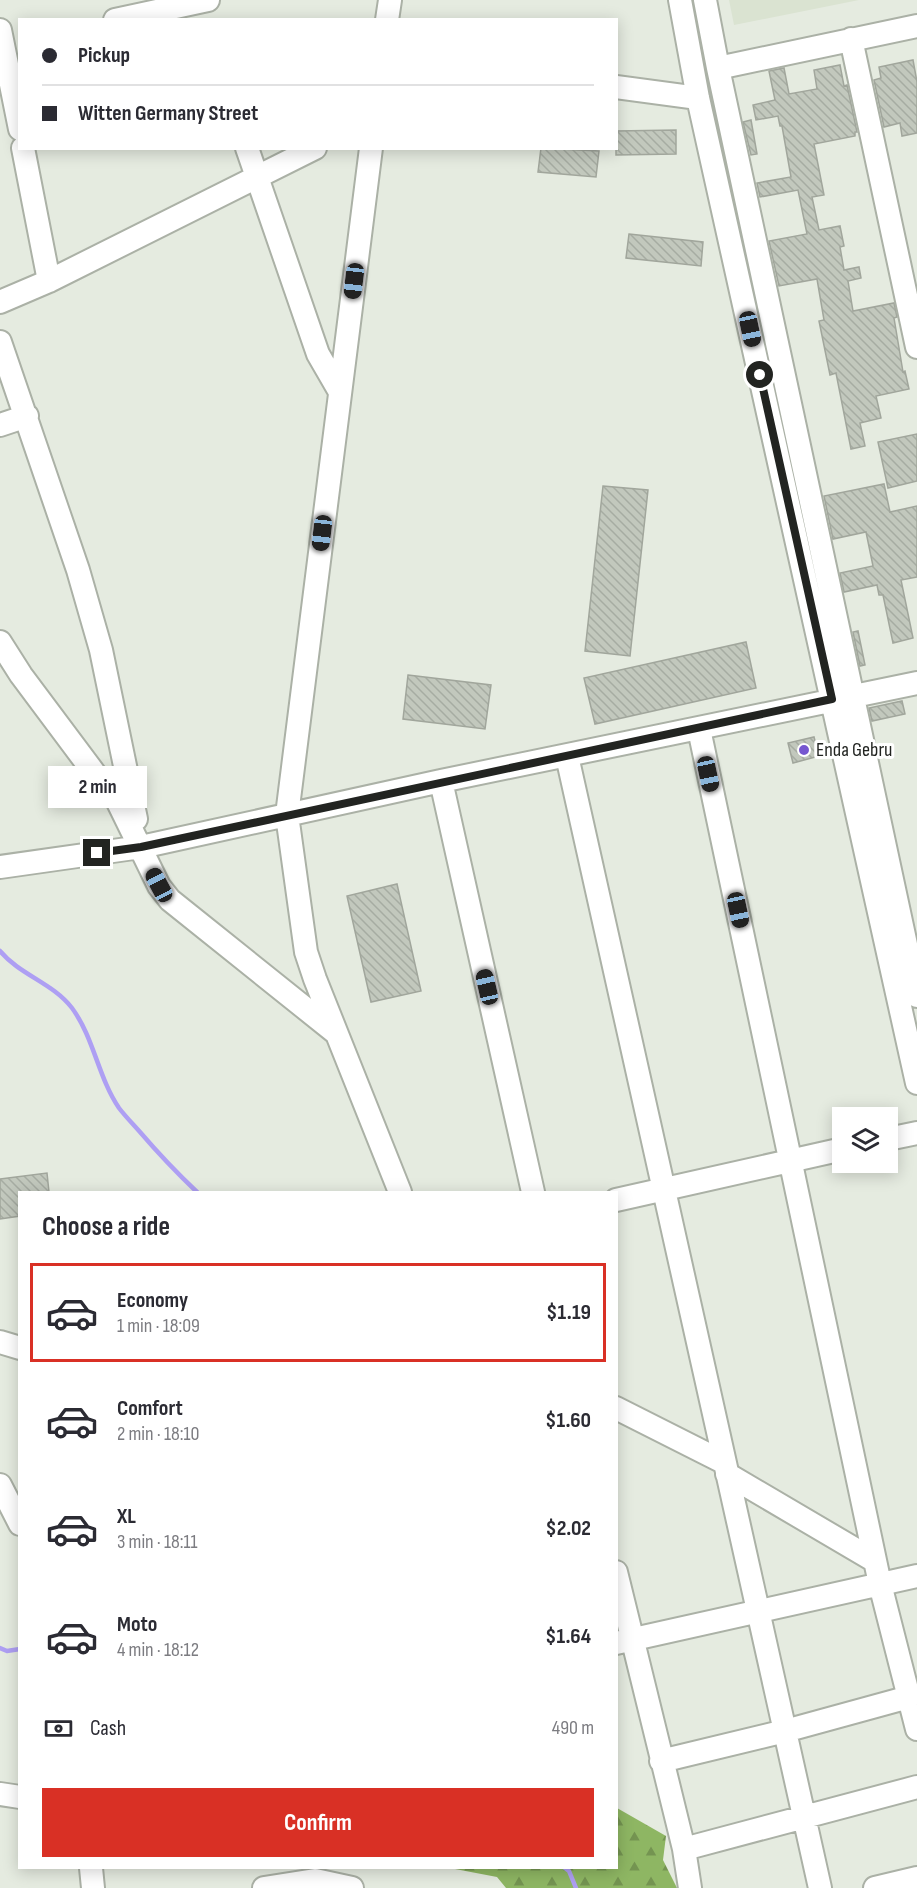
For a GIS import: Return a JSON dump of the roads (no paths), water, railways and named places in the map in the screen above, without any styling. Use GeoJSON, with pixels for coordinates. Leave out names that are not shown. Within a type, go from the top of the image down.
{"type":"FeatureCollection","features":[{"type":"Feature","properties":{"kind":"street"},"geometry":{"type":"LineString","coordinates":[[387,18],[390,0]]}},
{"type":"Feature","properties":{"kind":"street"},"geometry":{"type":"LineString","coordinates":[[680,0],[698,98],[760,375],[917,996]]}},
{"type":"Feature","properties":{"kind":"street"},"geometry":{"type":"LineString","coordinates":[[705,0],[783,372],[842,698],[917,1083]]}},
{"type":"Feature","properties":{"kind":"street"},"geometry":{"type":"LineString","coordinates":[[127,18],[206,5]]}},
{"type":"Feature","properties":{"kind":"street"},"geometry":{"type":"LineString","coordinates":[[718,68],[917,26]]}},
{"type":"Feature","properties":{"kind":"street"},"geometry":{"type":"LineString","coordinates":[[6,39],[18,116]]}},
{"type":"Feature","properties":{"kind":"street"},"geometry":{"type":"LineString","coordinates":[[851,39],[917,346]]}},
{"type":"Feature","properties":{"kind":"street"},"geometry":{"type":"LineString","coordinates":[[618,87],[698,98]]}},
{"type":"Feature","properties":{"kind":"street"},"geometry":{"type":"LineString","coordinates":[[23,150],[49,282]]}},
{"type":"Feature","properties":{"kind":"street"},"geometry":{"type":"LineString","coordinates":[[248,150],[318,354],[340,392]]}},
{"type":"Feature","properties":{"kind":"street"},"geometry":{"type":"LineString","coordinates":[[0,302],[49,282],[311,150]]}},
{"type":"Feature","properties":{"kind":"street"},"geometry":{"type":"LineString","coordinates":[[371,150],[286,815],[306,952],[400,1191]]}},
{"type":"Feature","properties":{"kind":"street"},"geometry":{"type":"LineString","coordinates":[[0,342],[78,570],[101,650],[141,847]]}},
{"type":"Feature","properties":{"kind":"street"},"geometry":{"type":"LineString","coordinates":[[760,375],[783,372]]}},
{"type":"Feature","properties":{"kind":"street"},"geometry":{"type":"LineString","coordinates":[[0,425],[27,416]]}},
{"type":"Feature","properties":{"kind":"street"},"geometry":{"type":"LineString","coordinates":[[0,642],[21,675],[95,774],[115,796],[159,885],[170,900],[338,1035]]}},
{"type":"Feature","properties":{"kind":"street"},"geometry":{"type":"LineString","coordinates":[[0,867],[141,847],[917,683]]}},
{"type":"Feature","properties":{"kind":"street"},"geometry":{"type":"LineString","coordinates":[[699,729],[880,1584],[917,1729]]}},
{"type":"Feature","properties":{"kind":"street"},"geometry":{"type":"LineString","coordinates":[[567,756],[820,1888]]}},
{"type":"Feature","properties":{"kind":"street"},"geometry":{"type":"LineString","coordinates":[[441,782],[533,1191]]}},
{"type":"Feature","properties":{"kind":"street"},"geometry":{"type":"LineString","coordinates":[[898,1137],[917,1133]]}},
{"type":"Feature","properties":{"kind":"street"},"geometry":{"type":"LineString","coordinates":[[618,1200],[832,1152]]}},
{"type":"Feature","properties":{"kind":"street"},"geometry":{"type":"LineString","coordinates":[[0,1342],[18,1347]]}},
{"type":"Feature","properties":{"kind":"street"},"geometry":{"type":"LineString","coordinates":[[618,1409],[726,1469],[875,1561]]}},
{"type":"Feature","properties":{"kind":"street"},"geometry":{"type":"LineString","coordinates":[[0,1485],[18,1520]]}},
{"type":"Feature","properties":{"kind":"street"},"geometry":{"type":"LineString","coordinates":[[624,1642],[880,1584],[913,1581]]}},
{"type":"Feature","properties":{"kind":"street"},"geometry":{"type":"LineString","coordinates":[[618,1590],[624,1642],[661,1761],[684,1849],[690,1888]]}},
{"type":"Feature","properties":{"kind":"street"},"geometry":{"type":"LineString","coordinates":[[661,1761],[785,1731],[909,1697]]}},
{"type":"Feature","properties":{"kind":"street"},"geometry":{"type":"LineString","coordinates":[[684,1849],[917,1787]]}},
{"type":"Feature","properties":{"kind":"street"},"geometry":{"type":"LineString","coordinates":[[0,1794],[18,1797]]}},
{"type":"Feature","properties":{"kind":"street"},"geometry":{"type":"LineString","coordinates":[[91,1869],[93,1888]]}},
{"type":"Feature","properties":{"kind":"street"},"geometry":{"type":"LineString","coordinates":[[875,1888],[917,1878]]}},
{"type":"Feature","properties":{"kind":"street"},"geometry":{"type":"LineString","coordinates":[[264,1888],[315,1880],[352,1888]]}},
{"type":"Feature","properties":{"kind":"waterway"},"geometry":{"type":"LineString","coordinates":[[0,951],[17,967],[56,992],[72,1008],[86,1032],[106,1084],[119,1108],[196,1191]]}},
{"type":"Feature","properties":{"kind":"waterway"},"geometry":{"type":"LineString","coordinates":[[0,1648],[7,1651],[18,1649]]}},
{"type":"Feature","properties":{"kind":"waterway"},"geometry":{"type":"LineString","coordinates":[[566,1869],[576,1888]]}},
{"type":"Feature","properties":{"kind":"place","name":"Enda Gebru"},"geometry":{"type":"Point","coordinates":[804,750]}}]}
